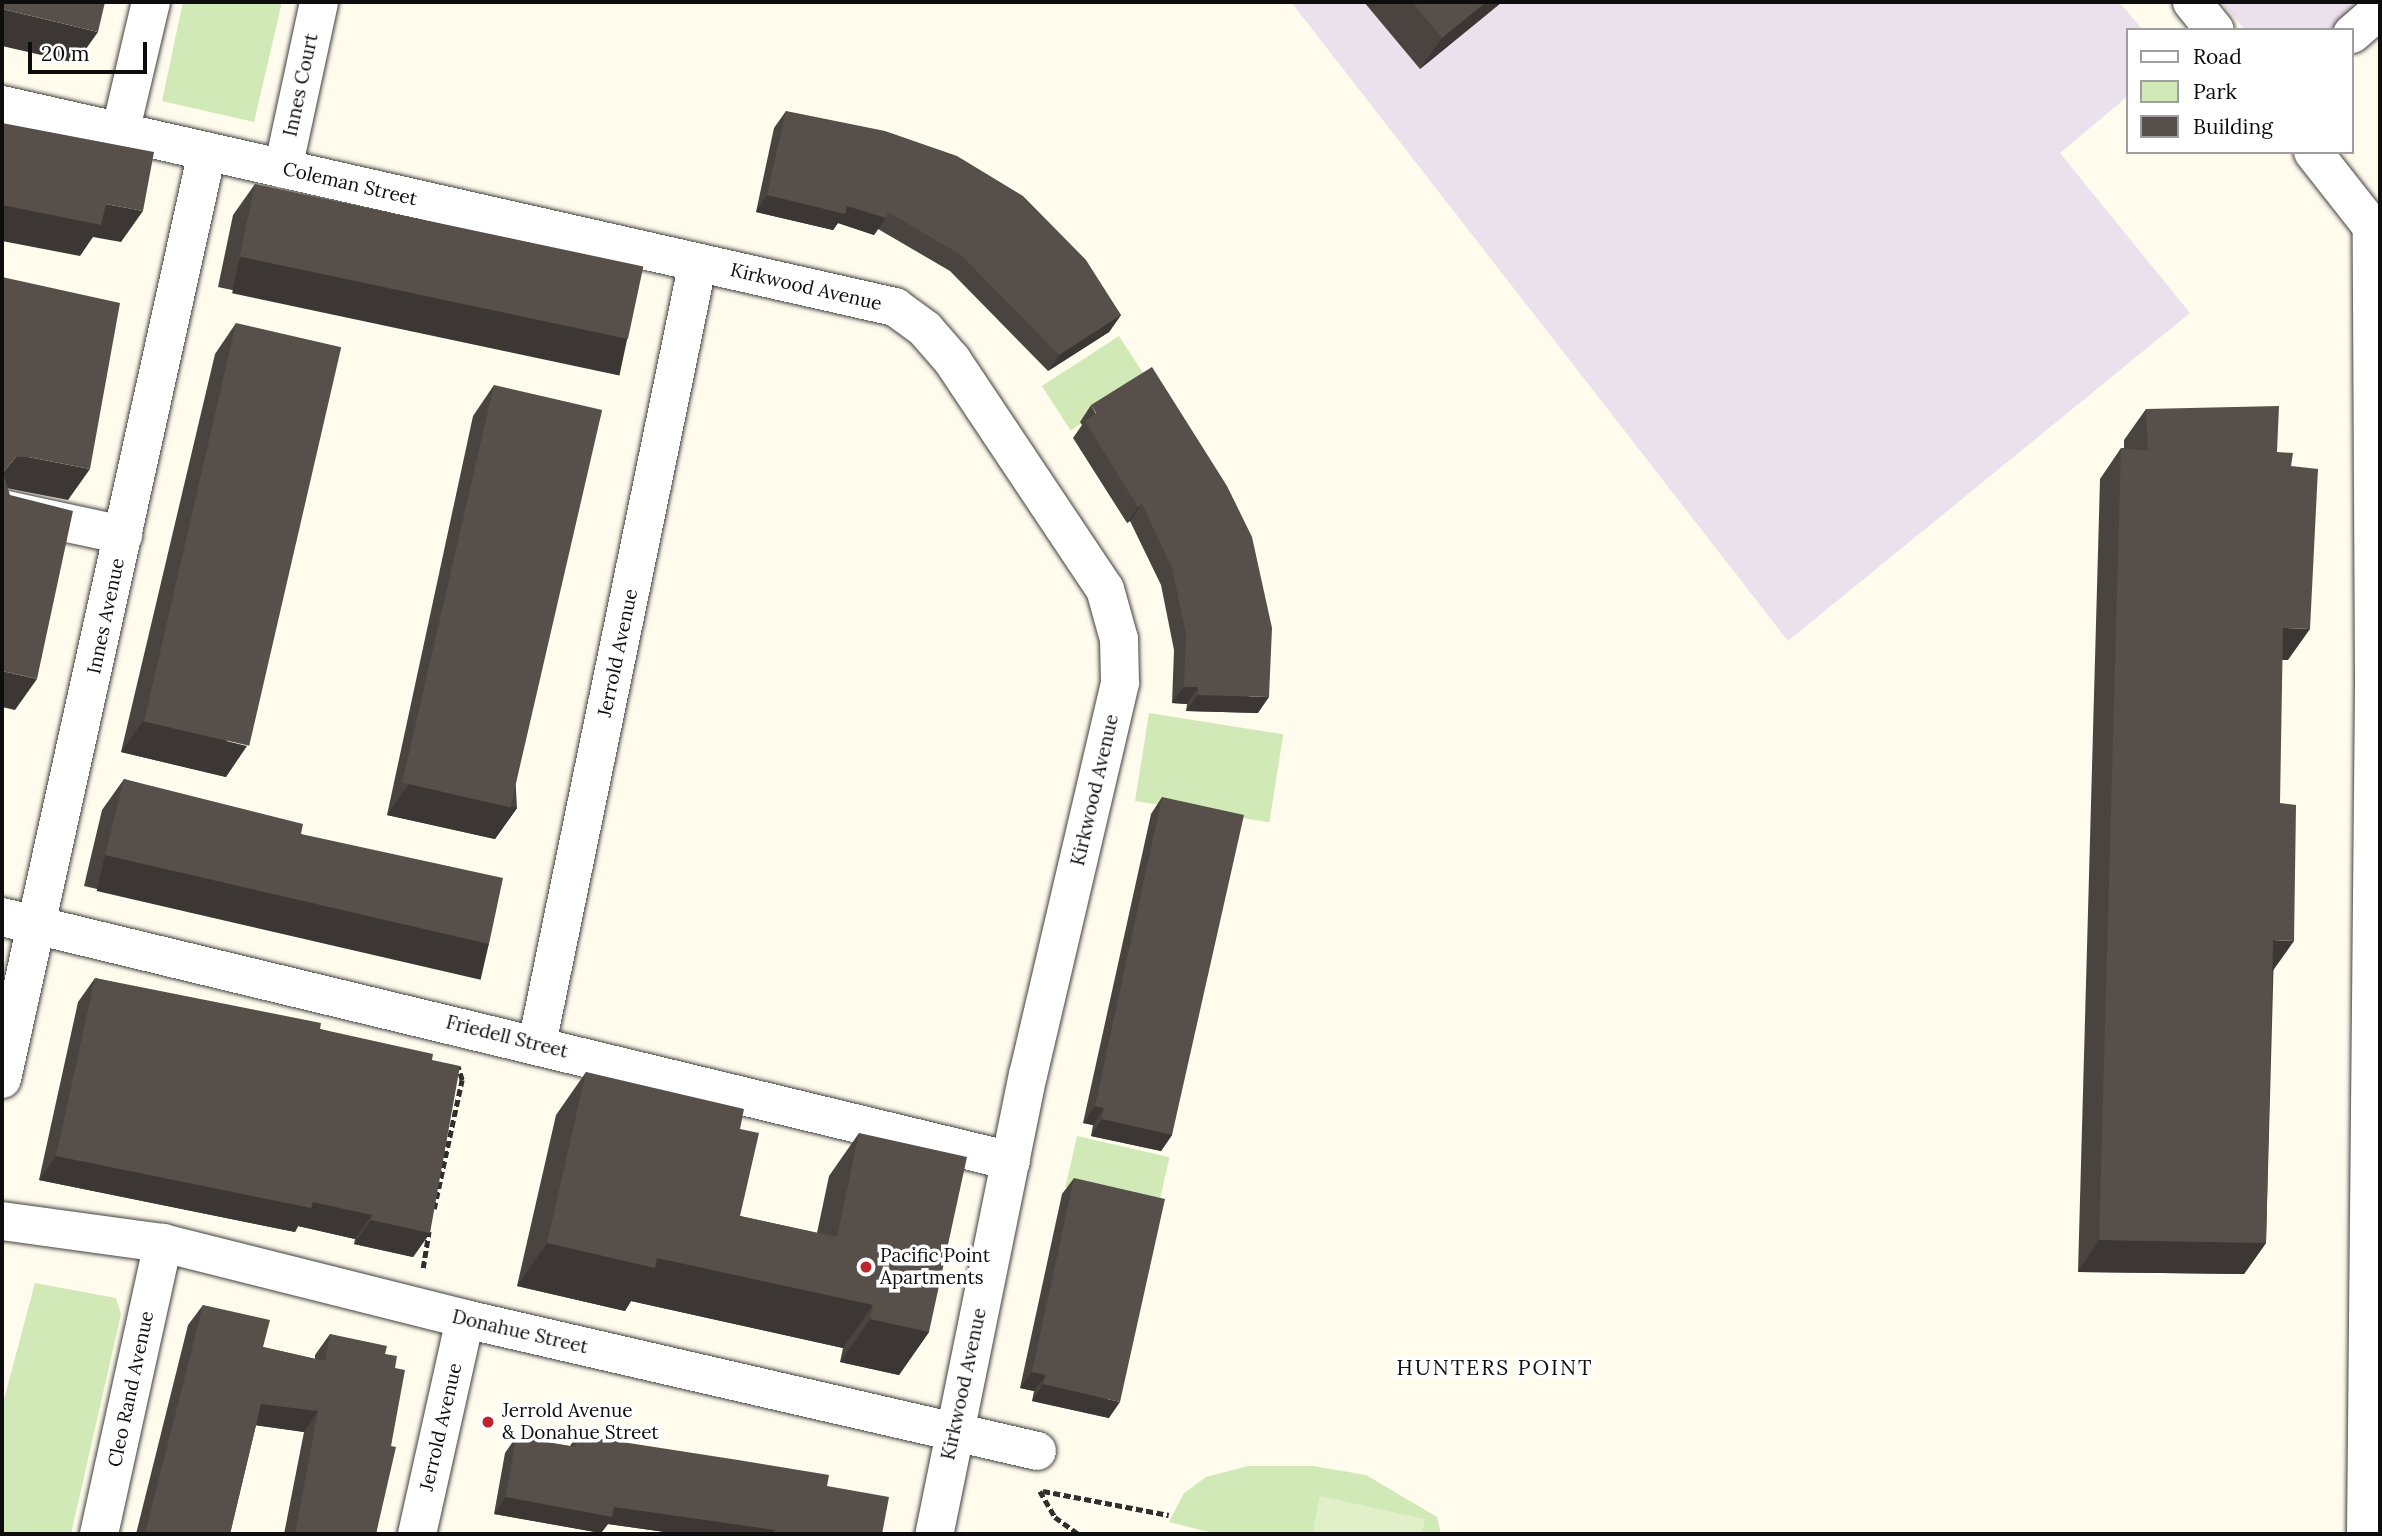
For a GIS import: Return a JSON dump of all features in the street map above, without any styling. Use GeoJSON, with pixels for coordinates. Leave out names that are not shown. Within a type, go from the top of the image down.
{"type":"FeatureCollection","features":[{"type":"Feature","properties":{"kind":"street"},"geometry":{"type":"LineString","coordinates":[[120,133],[151,2]]}},
{"type":"Feature","properties":{"kind":"street","name":"Innes Court"},"geometry":{"type":"LineString","coordinates":[[283,169],[319,2]]}},
{"type":"Feature","properties":{"kind":"street"},"geometry":{"type":"LineString","coordinates":[[2192,2],[2213,28]]}},
{"type":"Feature","properties":{"kind":"street"},"geometry":{"type":"LineString","coordinates":[[2354,32],[2380,10]]}},
{"type":"Feature","properties":{"kind":"street","name":"Coleman Street"},"geometry":{"type":"LineString","coordinates":[[2,105],[698,262]]}},
{"type":"Feature","properties":{"kind":"street","name":"Innes Avenue"},"geometry":{"type":"LineString","coordinates":[[2,1079],[39,925],[207,152]]}},
{"type":"Feature","properties":{"kind":"street"},"geometry":{"type":"LineString","coordinates":[[2315,154],[2376,232],[2366,1534]]}},
{"type":"Feature","properties":{"kind":"street","name":"Jerrold Avenue"},"geometry":{"type":"LineString","coordinates":[[537,1044],[698,262]]}},
{"type":"Feature","properties":{"kind":"street","name":"Kirkwood Avenue"},"geometry":{"type":"LineString","coordinates":[[698,262],[895,307],[925,328],[952,360],[1105,589],[1119,639],[1120,683],[1011,1161],[934,1534]]}},
{"type":"Feature","properties":{"kind":"street"},"geometry":{"type":"LineString","coordinates":[[2,509],[123,535]]}},
{"type":"Feature","properties":{"kind":"street","name":"Friedell Street"},"geometry":{"type":"LineString","coordinates":[[2,917],[537,1044],[1011,1161]]}},
{"type":"Feature","properties":{"kind":"street","name":"Donahue Street"},"geometry":{"type":"LineString","coordinates":[[2,1221],[163,1243],[465,1319],[1037,1451]]}},
{"type":"Feature","properties":{"kind":"street","name":"Cleo Rand Avenue"},"geometry":{"type":"LineString","coordinates":[[99,1534],[163,1243]]}},
{"type":"Feature","properties":{"kind":"street","name":"Jerrold Avenue"},"geometry":{"type":"LineString","coordinates":[[416,1534],[465,1319]]}},
{"type":"Feature","properties":{"kind":"path"},"geometry":{"type":"LineString","coordinates":[[419,1308],[424,1256],[462,1080],[454,1053],[458,1026]]}},
{"type":"Feature","properties":{"kind":"path"},"geometry":{"type":"LineString","coordinates":[[1078,1534],[1055,1517],[1040,1491],[1169,1515]]}},
{"type":"Feature","properties":{"kind":"shaded area"},"geometry":{"type":"Polygon","coordinates":[[[1291,2],[2119,2],[2141,28],[2126,28],[2126,98],[2060,153],[2190,313],[1788,641],[1291,2]]]}},
{"type":"Feature","properties":{"kind":"shaded area"},"geometry":{"type":"Polygon","coordinates":[[[2222,2],[2380,2],[2354,28],[2243,28],[2222,2]]]}},
{"type":"Feature","properties":{"kind":"green space"},"geometry":{"type":"Polygon","coordinates":[[[183,2],[282,2],[254,122],[162,101],[183,2]]]}},
{"type":"Feature","properties":{"kind":"green space"},"geometry":{"type":"Polygon","coordinates":[[[1119,336],[1148,380],[1071,431],[1042,386],[1119,336]]]}},
{"type":"Feature","properties":{"kind":"green space"},"geometry":{"type":"Polygon","coordinates":[[[1149,713],[1283,734],[1269,822],[1135,801],[1149,713]]]}},
{"type":"Feature","properties":{"kind":"green space"},"geometry":{"type":"Polygon","coordinates":[[[1077,1136],[1170,1157],[1158,1208],[1065,1187],[1077,1136]]]}},
{"type":"Feature","properties":{"kind":"green space"},"geometry":{"type":"Polygon","coordinates":[[[35,1283],[116,1298],[121,1314],[71,1534],[2,1534],[2,1407],[35,1283]]]}},
{"type":"Feature","properties":{"kind":"green space"},"geometry":{"type":"Polygon","coordinates":[[[1248,1466],[1313,1466],[1366,1475],[1437,1517],[1441,1534],[1216,1534],[1169,1522],[1184,1493],[1206,1477],[1248,1466]]]}},
{"type":"Feature","properties":{"kind":"green space"},"geometry":{"type":"Polygon","coordinates":[[[1320,1496],[1425,1519],[1422,1534],[1312,1534],[1320,1496]]]}},
{"type":"Feature","properties":{"kind":"building"},"geometry":{"type":"Polygon","coordinates":[[[2,2],[105,2],[98,32],[2,9],[2,2]]]}},
{"type":"Feature","properties":{"kind":"building"},"geometry":{"type":"Polygon","coordinates":[[[1412,2],[1486,2],[1442,38],[1412,2]]]}},
{"type":"Feature","properties":{"kind":"building"},"geometry":{"type":"Polygon","coordinates":[[[786,111],[885,131],[957,156],[1023,196],[1086,260],[1121,315],[1059,355],[961,255],[888,212],[886,218],[847,206],[845,214],[767,195],[786,111]]]}},
{"type":"Feature","properties":{"kind":"building"},"geometry":{"type":"Polygon","coordinates":[[[2,123],[154,152],[143,211],[106,204],[101,225],[2,205],[2,123]]]}},
{"type":"Feature","properties":{"kind":"building"},"geometry":{"type":"Polygon","coordinates":[[[255,184],[643,267],[628,339],[240,256],[255,184]]]}},
{"type":"Feature","properties":{"kind":"building"},"geometry":{"type":"Polygon","coordinates":[[[2,277],[120,303],[90,469],[16,457],[3,473],[10,495],[73,511],[37,679],[2,671],[2,277]]]}},
{"type":"Feature","properties":{"kind":"building"},"geometry":{"type":"Polygon","coordinates":[[[236,323],[341,347],[249,746],[144,722],[236,323]]]}},
{"type":"Feature","properties":{"kind":"building"},"geometry":{"type":"Polygon","coordinates":[[[1152,367],[1227,486],[1252,537],[1272,628],[1269,697],[1198,695],[1198,687],[1184,687],[1186,634],[1172,568],[1142,504],[1138,507],[1085,421],[1096,413],[1091,405],[1152,367]]]}},
{"type":"Feature","properties":{"kind":"building"},"geometry":{"type":"Polygon","coordinates":[[[494,385],[602,410],[510,808],[402,783],[494,385]]]}},
{"type":"Feature","properties":{"kind":"building"},"geometry":{"type":"Polygon","coordinates":[[[2279,406],[2277,452],[2293,453],[2291,466],[2318,469],[2310,629],[2283,628],[2280,803],[2296,805],[2294,941],[2273,940],[2266,1243],[2099,1240],[2121,448],[2148,451],[2146,409],[2279,406]]]}},
{"type":"Feature","properties":{"kind":"building"},"geometry":{"type":"Polygon","coordinates":[[[124,779],[303,824],[301,834],[503,878],[489,944],[105,855],[124,779]]]}},
{"type":"Feature","properties":{"kind":"building"},"geometry":{"type":"Polygon","coordinates":[[[1162,797],[1244,815],[1172,1135],[1102,1119],[1104,1108],[1095,1106],[1162,797]]]}},
{"type":"Feature","properties":{"kind":"building"},"geometry":{"type":"Polygon","coordinates":[[[95,978],[321,1023],[320,1029],[433,1054],[432,1060],[460,1066],[430,1233],[371,1220],[372,1215],[313,1202],[311,1208],[56,1156],[95,978]]]}},
{"type":"Feature","properties":{"kind":"building"},"geometry":{"type":"Polygon","coordinates":[[[586,1072],[744,1109],[740,1129],[759,1133],[740,1216],[837,1237],[859,1133],[967,1157],[929,1332],[870,1319],[873,1305],[657,1258],[655,1268],[547,1243],[586,1072]]]}},
{"type":"Feature","properties":{"kind":"building"},"geometry":{"type":"Polygon","coordinates":[[[1074,1178],[1165,1199],[1120,1402],[1043,1384],[1046,1375],[1032,1372],[1074,1178]]]}},
{"type":"Feature","properties":{"kind":"building"},"geometry":{"type":"Polygon","coordinates":[[[203,1305],[270,1320],[263,1347],[325,1361],[330,1334],[387,1346],[385,1354],[397,1356],[395,1368],[405,1370],[391,1446],[396,1447],[376,1534],[295,1534],[318,1411],[261,1404],[230,1534],[145,1534],[203,1305]]]}},
{"type":"Feature","properties":{"kind":"building"},"geometry":{"type":"Polygon","coordinates":[[[577,1435],[829,1475],[827,1486],[889,1497],[882,1534],[774,1534],[775,1530],[614,1507],[612,1517],[506,1497],[516,1437],[575,1447],[577,1435]]]}},
{"type":"Feature","properties":{"kind":"place","name":"Pacific Point Apartments"},"geometry":{"type":"Point","coordinates":[866,1267]}},
{"type":"Feature","properties":{"kind":"place","name":"Jerrold Avenue & Donahue Street"},"geometry":{"type":"Point","coordinates":[488,1422]}},
{"type":"Feature","properties":{"kind":"district","name":"HUNTERS POINT"},"geometry":{"type":"Point","coordinates":[1495,1368]}}]}
